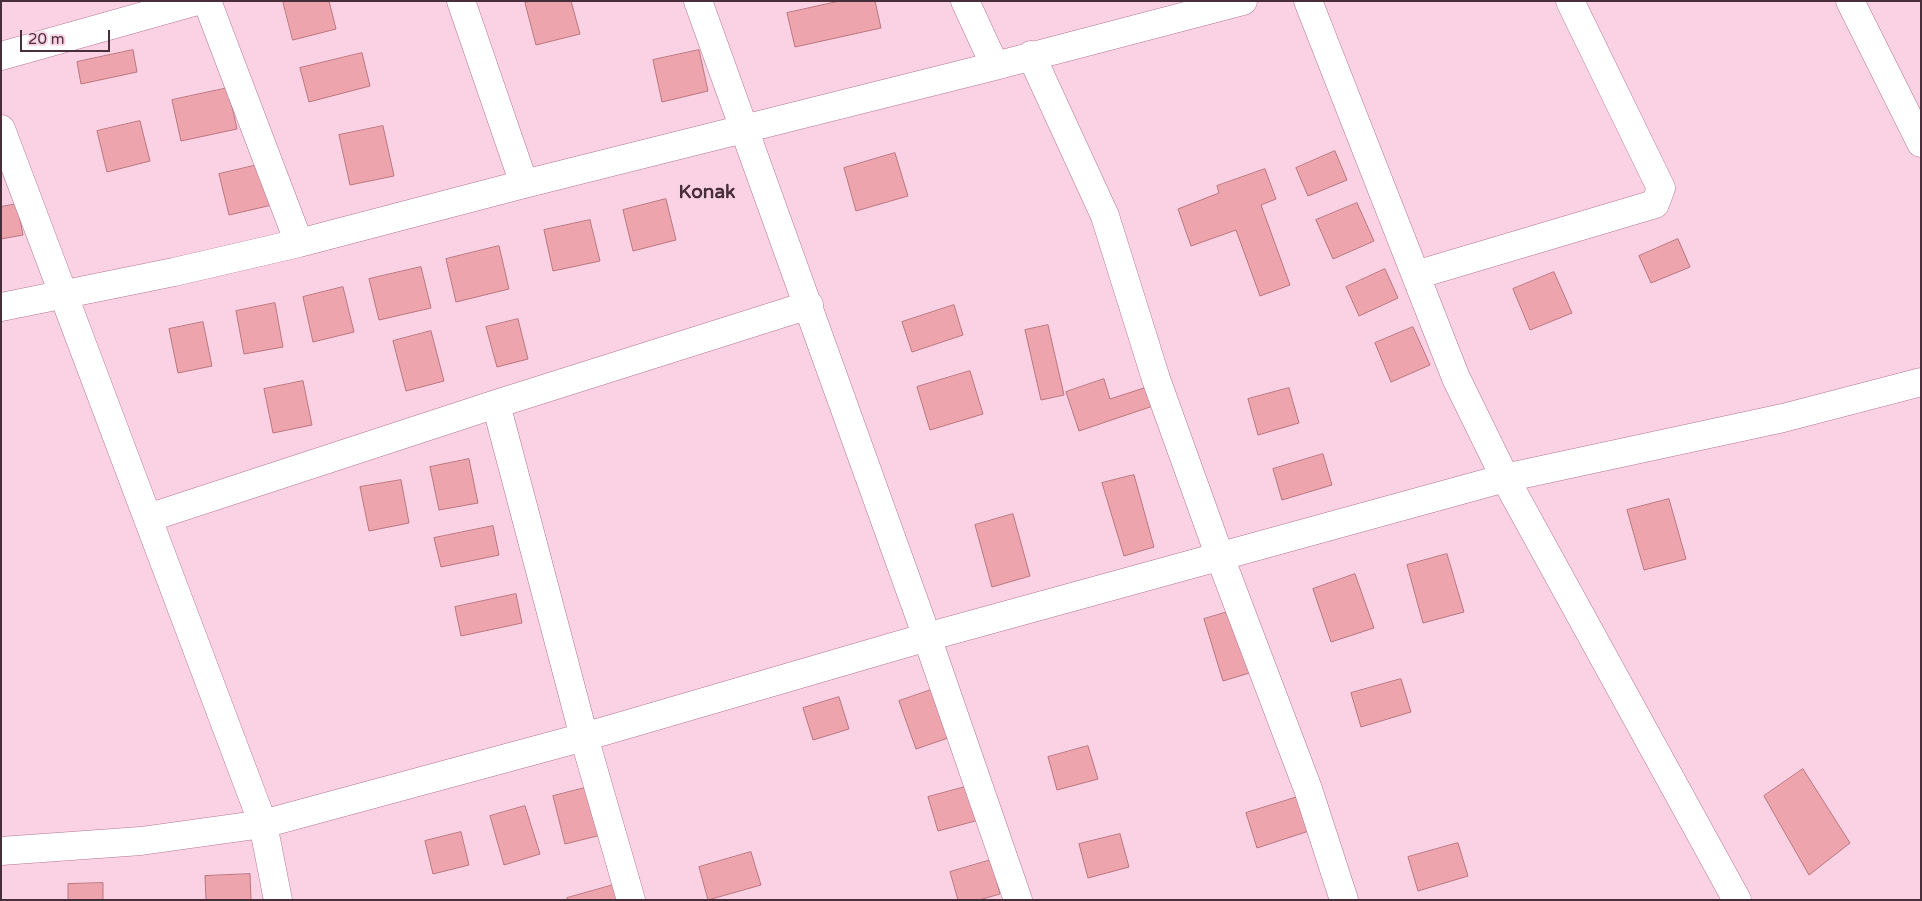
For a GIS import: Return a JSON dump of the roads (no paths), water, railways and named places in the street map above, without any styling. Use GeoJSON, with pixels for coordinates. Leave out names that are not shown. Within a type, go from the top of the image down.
{"type":"FeatureCollection","features":[{"type":"Feature","properties":{"kind":"street"},"geometry":{"type":"LineString","coordinates":[[1,56],[197,1]]}},
{"type":"Feature","properties":{"kind":"street"},"geometry":{"type":"LineString","coordinates":[[207,1],[299,243]]}},
{"type":"Feature","properties":{"kind":"street"},"geometry":{"type":"LineString","coordinates":[[461,1],[524,184]]}},
{"type":"Feature","properties":{"kind":"street"},"geometry":{"type":"LineString","coordinates":[[698,1],[809,305],[1018,900]]}},
{"type":"Feature","properties":{"kind":"street"},"geometry":{"type":"LineString","coordinates":[[965,1],[996,66]]}},
{"type":"Feature","properties":{"kind":"street"},"geometry":{"type":"LineString","coordinates":[[1,307],[174,272],[299,243],[744,127],[996,66],[1031,55],[1242,1]]}},
{"type":"Feature","properties":{"kind":"street"},"geometry":{"type":"LineString","coordinates":[[1308,1],[1456,378],[1505,478],[1737,900]]}},
{"type":"Feature","properties":{"kind":"street"},"geometry":{"type":"LineString","coordinates":[[1416,275],[1655,204],[1661,188],[1570,1]]}},
{"type":"Feature","properties":{"kind":"street"},"geometry":{"type":"LineString","coordinates":[[1850,1],[1921,143]]}},
{"type":"Feature","properties":{"kind":"street"},"geometry":{"type":"LineString","coordinates":[[1031,55],[1105,216],[1156,379],[1220,556],[1308,789],[1344,900]]}},
{"type":"Feature","properties":{"kind":"street"},"geometry":{"type":"LineString","coordinates":[[1,129],[263,824],[278,900]]}},
{"type":"Feature","properties":{"kind":"street"},"geometry":{"type":"LineString","coordinates":[[148,518],[496,404],[809,305]]}},
{"type":"Feature","properties":{"kind":"street"},"geometry":{"type":"LineString","coordinates":[[1,851],[141,841],[263,824],[584,737],[927,637],[1505,478],[1783,418],[1921,382]]}},
{"type":"Feature","properties":{"kind":"street"},"geometry":{"type":"LineString","coordinates":[[496,404],[584,737],[630,900]]}},
{"type":"Feature","properties":{"kind":"district","name":"Konak"},"geometry":{"type":"Point","coordinates":[707,193]}}]}
